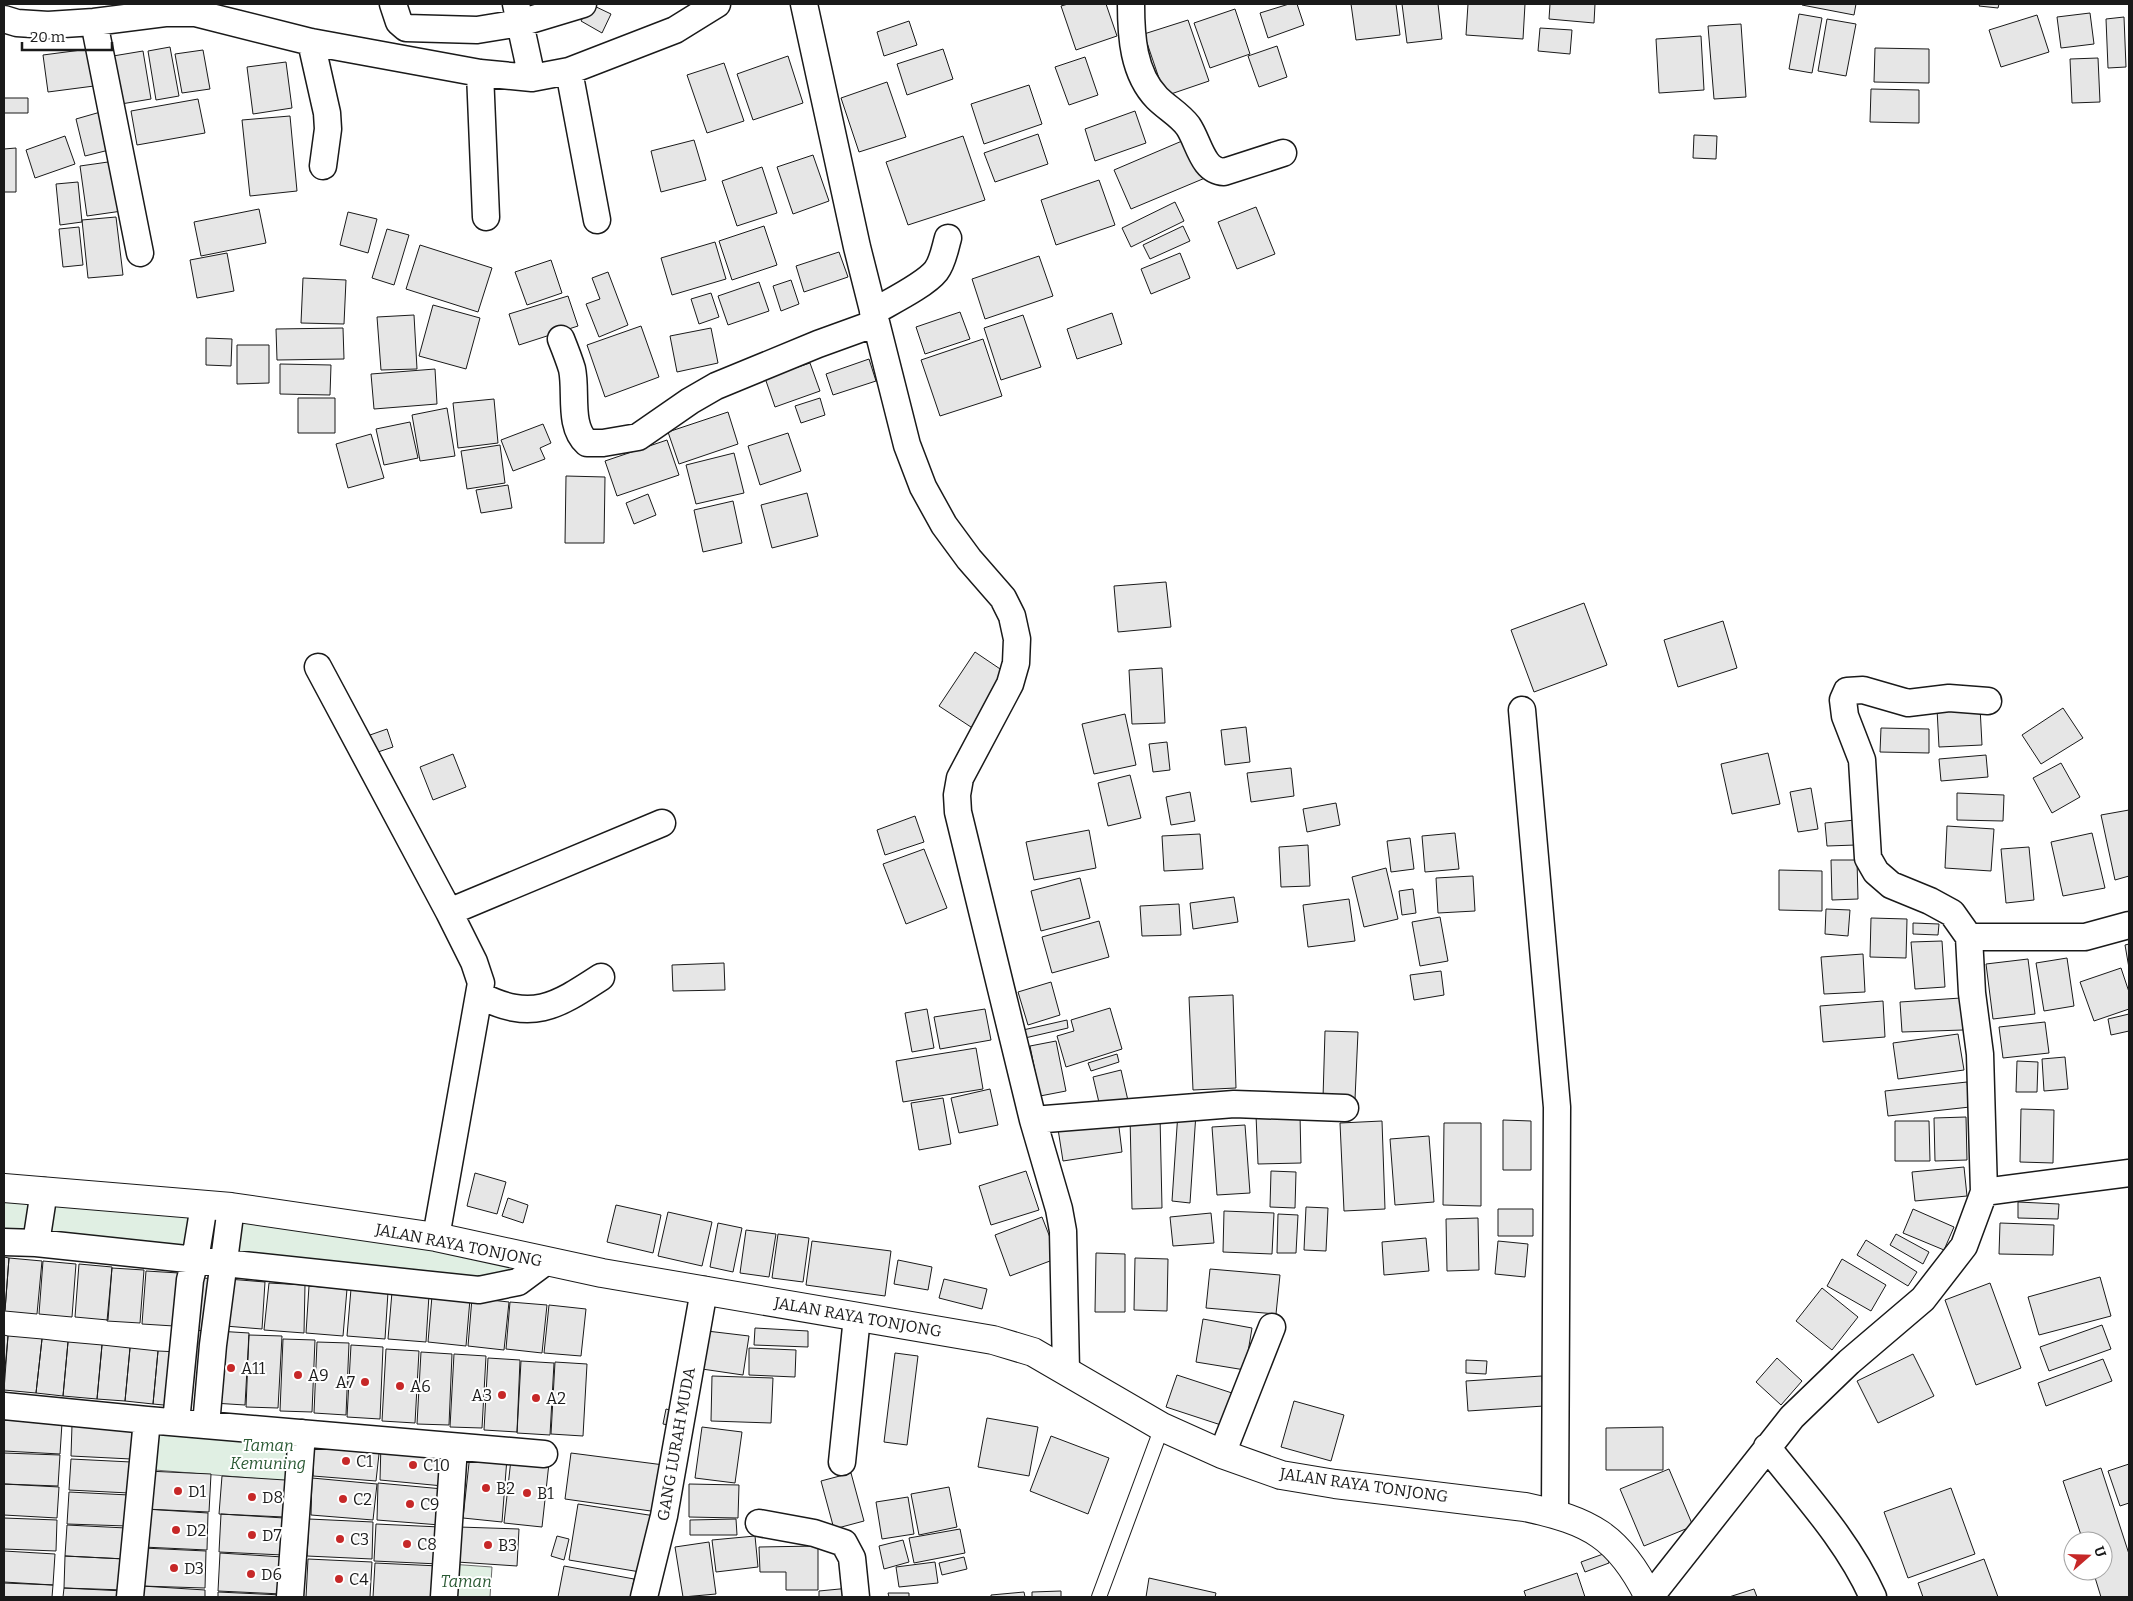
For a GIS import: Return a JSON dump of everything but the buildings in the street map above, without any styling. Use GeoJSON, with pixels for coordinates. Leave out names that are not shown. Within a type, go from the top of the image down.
{"type":"FeatureCollection","features":[{"type":"Feature","properties":{"kind":"main road","name":"JALAN RAYA TONJONG"},"geometry":{"type":"LineString","coordinates":[[4,1188],[231,1207],[436,1237],[545,1262],[993,1340],[1033,1352],[1162,1427],[1222,1454],[1281,1475],[1344,1485],[1525,1507],[1583,1523],[1603,1536],[1620,1551],[1638,1574],[1650,1597]]}},
{"type":"Feature","properties":{"kind":"street"},"geometry":{"type":"LineString","coordinates":[[393,4],[399,22],[406,28],[477,30],[518,14],[583,4]]}},
{"type":"Feature","properties":{"kind":"street"},"geometry":{"type":"LineString","coordinates":[[4,19],[48,25],[94,22],[165,13],[194,13],[311,42],[480,73],[532,78],[569,71],[675,30],[717,4]]}},
{"type":"Feature","properties":{"kind":"street"},"geometry":{"type":"LineString","coordinates":[[804,4],[857,246],[907,445],[923,487],[944,525],[969,559],[1003,598],[1012,616],[1015,631],[1016,663],[1010,684],[960,778],[957,795],[958,812],[1033,1120],[1063,1231],[1066,1370]]}},
{"type":"Feature","properties":{"kind":"street"},"geometry":{"type":"LineString","coordinates":[[1131,4],[1132,41],[1144,77],[1155,96],[1187,124],[1209,166],[1216,172],[1224,172],[1283,153]]}},
{"type":"Feature","properties":{"kind":"street"},"geometry":{"type":"LineString","coordinates":[[518,14],[532,78]]}},
{"type":"Feature","properties":{"kind":"street"},"geometry":{"type":"LineString","coordinates":[[94,22],[140,253]]}},
{"type":"Feature","properties":{"kind":"street"},"geometry":{"type":"LineString","coordinates":[[311,42],[328,129],[323,166]]}},
{"type":"Feature","properties":{"kind":"street"},"geometry":{"type":"LineString","coordinates":[[569,71],[597,220]]}},
{"type":"Feature","properties":{"kind":"street"},"geometry":{"type":"LineString","coordinates":[[480,73],[486,218]]}},
{"type":"Feature","properties":{"kind":"street"},"geometry":{"type":"LineString","coordinates":[[561,339],[571,367],[575,390],[576,426],[587,443],[602,443],[638,437],[690,401],[716,386],[818,344],[874,318],[936,272],[942,260],[948,238]]}},
{"type":"Feature","properties":{"kind":"street"},"geometry":{"type":"LineString","coordinates":[[318,667],[449,912],[478,972],[481,983],[436,1237]]}},
{"type":"Feature","properties":{"kind":"street"},"geometry":{"type":"LineString","coordinates":[[1650,1597],[1792,1417],[1849,1362],[1923,1299],[1964,1246],[1984,1192],[1980,1054],[1972,993],[1969,937],[1952,913],[1930,901],[1891,885],[1876,872],[1868,858],[1862,760],[1845,716],[1843,700],[1847,690],[1863,690],[1908,703],[1949,698],[1988,701]]}},
{"type":"Feature","properties":{"kind":"street"},"geometry":{"type":"LineString","coordinates":[[1522,710],[1557,1107],[1555,1514]]}},
{"type":"Feature","properties":{"kind":"street"},"geometry":{"type":"LineString","coordinates":[[449,912],[662,824]]}},
{"type":"Feature","properties":{"kind":"street"},"geometry":{"type":"LineString","coordinates":[[1969,937],[2085,937],[2129,926]]}},
{"type":"Feature","properties":{"kind":"street"},"geometry":{"type":"LineString","coordinates":[[479,994],[498,1004],[516,1009],[536,1010],[566,1000],[602,977]]}},
{"type":"Feature","properties":{"kind":"street"},"geometry":{"type":"LineString","coordinates":[[1033,1120],[1234,1104],[1345,1108]]}},
{"type":"Feature","properties":{"kind":"street"},"geometry":{"type":"LineString","coordinates":[[1984,1192],[2129,1173]]}},
{"type":"Feature","properties":{"kind":"street"},"geometry":{"type":"LineString","coordinates":[[36,1243],[44,1191]]}},
{"type":"Feature","properties":{"kind":"street"},"geometry":{"type":"LineString","coordinates":[[176,1422],[190,1280],[196,1260],[204,1205]]}},
{"type":"Feature","properties":{"kind":"street"},"geometry":{"type":"LineString","coordinates":[[206,1425],[212,1345],[231,1207]]}},
{"type":"Feature","properties":{"kind":"street"},"geometry":{"type":"LineString","coordinates":[[4,1242],[36,1243],[479,1290],[518,1282],[545,1262]]}},
{"type":"Feature","properties":{"kind":"street","name":"GANG LURAH MUDA"},"geometry":{"type":"LineString","coordinates":[[644,1597],[664,1516],[704,1290]]}},
{"type":"Feature","properties":{"kind":"street"},"geometry":{"type":"LineString","coordinates":[[842,1462],[857,1317]]}},
{"type":"Feature","properties":{"kind":"street"},"geometry":{"type":"LineString","coordinates":[[1222,1454],[1272,1326]]}},
{"type":"Feature","properties":{"kind":"street"},"geometry":{"type":"LineString","coordinates":[[4,1406],[544,1454]]}},
{"type":"Feature","properties":{"kind":"street"},"geometry":{"type":"LineString","coordinates":[[130,1597],[147,1420]]}},
{"type":"Feature","properties":{"kind":"street"},"geometry":{"type":"LineString","coordinates":[[290,1597],[302,1433]]}},
{"type":"Feature","properties":{"kind":"street"},"geometry":{"type":"LineString","coordinates":[[444,1597],[454,1447]]}},
{"type":"Feature","properties":{"kind":"street"},"geometry":{"type":"LineString","coordinates":[[1767,1447],[1842,1543],[1873,1597]]}},
{"type":"Feature","properties":{"kind":"street"},"geometry":{"type":"LineString","coordinates":[[759,1523],[814,1533],[844,1544],[852,1558],[856,1597]]}},
{"type":"Feature","properties":{"kind":"lane"},"geometry":{"type":"LineString","coordinates":[[1099,1597],[1162,1427]]}},
{"type":"Feature","properties":{"kind":"green space"},"geometry":{"type":"Polygon","coordinates":[[[4,1188],[545,1262],[518,1282],[4,1242],[4,1188]]]}},
{"type":"Feature","properties":{"kind":"green space","name":"Taman Kemuning"},"geometry":{"type":"Polygon","coordinates":[[[147,1420],[302,1433],[298,1482],[143,1469],[147,1420]]]}},
{"type":"Feature","properties":{"kind":"green space","name":"Taman"},"geometry":{"type":"Polygon","coordinates":[[[450,1564],[492,1567],[490,1597],[447,1597],[450,1564]]]}},
{"type":"Feature","properties":{"kind":"place","name":"A11"},"geometry":{"type":"Point","coordinates":[231,1368]}},
{"type":"Feature","properties":{"kind":"place","name":"A9"},"geometry":{"type":"Point","coordinates":[298,1375]}},
{"type":"Feature","properties":{"kind":"place","name":"A7"},"geometry":{"type":"Point","coordinates":[365,1382]}},
{"type":"Feature","properties":{"kind":"place","name":"A6"},"geometry":{"type":"Point","coordinates":[400,1386]}},
{"type":"Feature","properties":{"kind":"place","name":"A3"},"geometry":{"type":"Point","coordinates":[502,1395]}},
{"type":"Feature","properties":{"kind":"place","name":"A2"},"geometry":{"type":"Point","coordinates":[536,1398]}},
{"type":"Feature","properties":{"kind":"place","name":"C1"},"geometry":{"type":"Point","coordinates":[346,1461]}},
{"type":"Feature","properties":{"kind":"place","name":"C10"},"geometry":{"type":"Point","coordinates":[413,1465]}},
{"type":"Feature","properties":{"kind":"place","name":"B2"},"geometry":{"type":"Point","coordinates":[486,1488]}},
{"type":"Feature","properties":{"kind":"place","name":"D1"},"geometry":{"type":"Point","coordinates":[178,1491]}},
{"type":"Feature","properties":{"kind":"place","name":"B1"},"geometry":{"type":"Point","coordinates":[527,1493]}},
{"type":"Feature","properties":{"kind":"place","name":"D8"},"geometry":{"type":"Point","coordinates":[252,1497]}},
{"type":"Feature","properties":{"kind":"place","name":"C2"},"geometry":{"type":"Point","coordinates":[343,1499]}},
{"type":"Feature","properties":{"kind":"place","name":"C9"},"geometry":{"type":"Point","coordinates":[410,1504]}},
{"type":"Feature","properties":{"kind":"place","name":"D2"},"geometry":{"type":"Point","coordinates":[176,1530]}},
{"type":"Feature","properties":{"kind":"place","name":"D7"},"geometry":{"type":"Point","coordinates":[252,1535]}},
{"type":"Feature","properties":{"kind":"place","name":"C3"},"geometry":{"type":"Point","coordinates":[340,1539]}},
{"type":"Feature","properties":{"kind":"place","name":"C8"},"geometry":{"type":"Point","coordinates":[407,1544]}},
{"type":"Feature","properties":{"kind":"place","name":"B3"},"geometry":{"type":"Point","coordinates":[488,1545]}},
{"type":"Feature","properties":{"kind":"place","name":"D3"},"geometry":{"type":"Point","coordinates":[174,1568]}},
{"type":"Feature","properties":{"kind":"place","name":"D6"},"geometry":{"type":"Point","coordinates":[251,1574]}},
{"type":"Feature","properties":{"kind":"place","name":"C4"},"geometry":{"type":"Point","coordinates":[339,1579]}}]}
